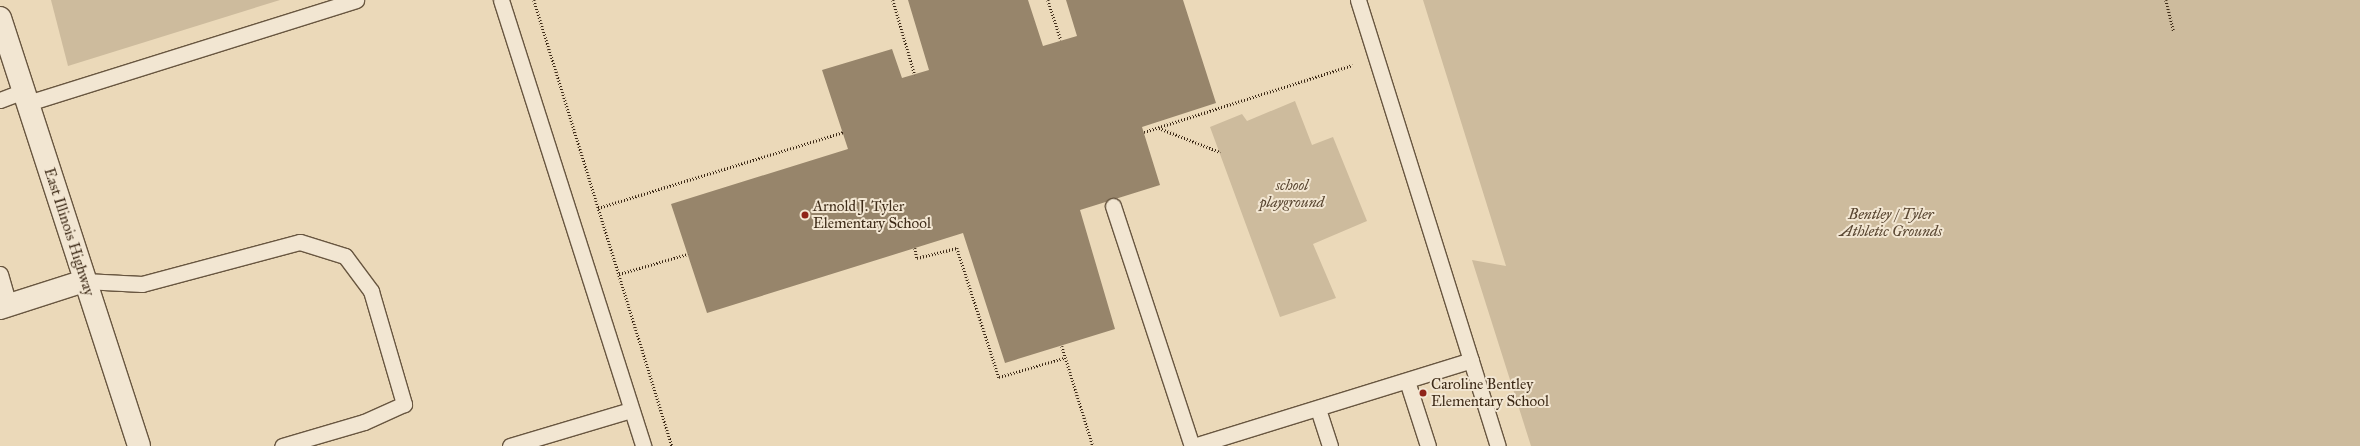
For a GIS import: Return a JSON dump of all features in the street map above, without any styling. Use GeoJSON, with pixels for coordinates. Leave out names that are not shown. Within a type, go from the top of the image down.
{"type":"FeatureCollection","features":[{"type":"Feature","properties":{"kind":"street","name":"East Illinois Highway"},"geometry":{"type":"LineString","coordinates":[[0,18],[84,281],[139,446]]}},
{"type":"Feature","properties":{"kind":"street"},"geometry":{"type":"LineString","coordinates":[[5,306],[84,281]]}},
{"type":"Feature","properties":{"kind":"lane"},"geometry":{"type":"LineString","coordinates":[[0,100],[26,97],[356,0]]}},
{"type":"Feature","properties":{"kind":"lane"},"geometry":{"type":"LineString","coordinates":[[501,0],[643,446]]}},
{"type":"Feature","properties":{"kind":"lane"},"geometry":{"type":"LineString","coordinates":[[1358,0],[1498,446]]}},
{"type":"Feature","properties":{"kind":"lane"},"geometry":{"type":"LineString","coordinates":[[1113,206],[1193,446],[1318,409],[1471,360]]}},
{"type":"Feature","properties":{"kind":"lane"},"geometry":{"type":"LineString","coordinates":[[84,281],[142,284],[300,242],[345,256],[371,292],[404,404],[364,422],[282,446]]}},
{"type":"Feature","properties":{"kind":"lane"},"geometry":{"type":"LineString","coordinates":[[0,274],[5,306]]}},
{"type":"Feature","properties":{"kind":"lane"},"geometry":{"type":"LineString","coordinates":[[1407,381],[1428,446]]}},
{"type":"Feature","properties":{"kind":"lane"},"geometry":{"type":"LineString","coordinates":[[1318,409],[1330,446]]}},
{"type":"Feature","properties":{"kind":"lane"},"geometry":{"type":"LineString","coordinates":[[510,446],[553,440],[631,410]]}},
{"type":"Feature","properties":{"kind":"path"},"geometry":{"type":"LineString","coordinates":[[534,0],[672,446]]}},
{"type":"Feature","properties":{"kind":"path"},"geometry":{"type":"LineString","coordinates":[[892,0],[915,75]]}},
{"type":"Feature","properties":{"kind":"path"},"geometry":{"type":"LineString","coordinates":[[1048,0],[1061,40]]}},
{"type":"Feature","properties":{"kind":"path"},"geometry":{"type":"LineString","coordinates":[[2166,0],[2174,30]]}},
{"type":"Feature","properties":{"kind":"path"},"geometry":{"type":"LineString","coordinates":[[1144,132],[1376,58]]}},
{"type":"Feature","properties":{"kind":"path"},"geometry":{"type":"LineString","coordinates":[[1159,128],[1220,152]]}},
{"type":"Feature","properties":{"kind":"path"},"geometry":{"type":"LineString","coordinates":[[598,208],[843,132]]}},
{"type":"Feature","properties":{"kind":"path"},"geometry":{"type":"LineString","coordinates":[[914,248],[917,258],[956,248],[999,377],[1064,358]]}},
{"type":"Feature","properties":{"kind":"path"},"geometry":{"type":"LineString","coordinates":[[619,274],[688,254]]}},
{"type":"Feature","properties":{"kind":"path"},"geometry":{"type":"LineString","coordinates":[[1062,346],[1064,358],[1093,446]]}},
{"type":"Feature","properties":{"kind":"green space"},"geometry":{"type":"Polygon","coordinates":[[[51,0],[280,0],[68,66],[51,0]]]}},
{"type":"Feature","properties":{"kind":"green space","name":"Bentley / Tyler Athletic Grounds"},"geometry":{"type":"Polygon","coordinates":[[[1423,0],[2360,0],[2360,446],[1531,446],[1472,260],[1506,266],[1423,0]]]}},
{"type":"Feature","properties":{"kind":"green space","name":"school playground"},"geometry":{"type":"Polygon","coordinates":[[[1295,101],[1312,145],[1333,137],[1367,221],[1313,244],[1336,298],[1280,317],[1210,127],[1242,114],[1247,121],[1295,101]]]}},
{"type":"Feature","properties":{"kind":"building","name":"Arnold J. Tyler Elementary School"},"geometry":{"type":"Polygon","coordinates":[[[908,0],[1028,0],[1043,46],[1077,36],[1066,0],[1183,0],[1216,103],[1142,127],[1160,185],[1080,210],[1115,329],[1005,363],[963,233],[707,313],[671,204],[848,149],[822,70],[892,49],[902,78],[929,70],[908,0]]]}},
{"type":"Feature","properties":{"kind":"place","name":"Arnold J. Tyler Elementary School"},"geometry":{"type":"Point","coordinates":[805,215]}},
{"type":"Feature","properties":{"kind":"place","name":"Caroline Bentley Elementary School"},"geometry":{"type":"Point","coordinates":[1423,393]}}]}
